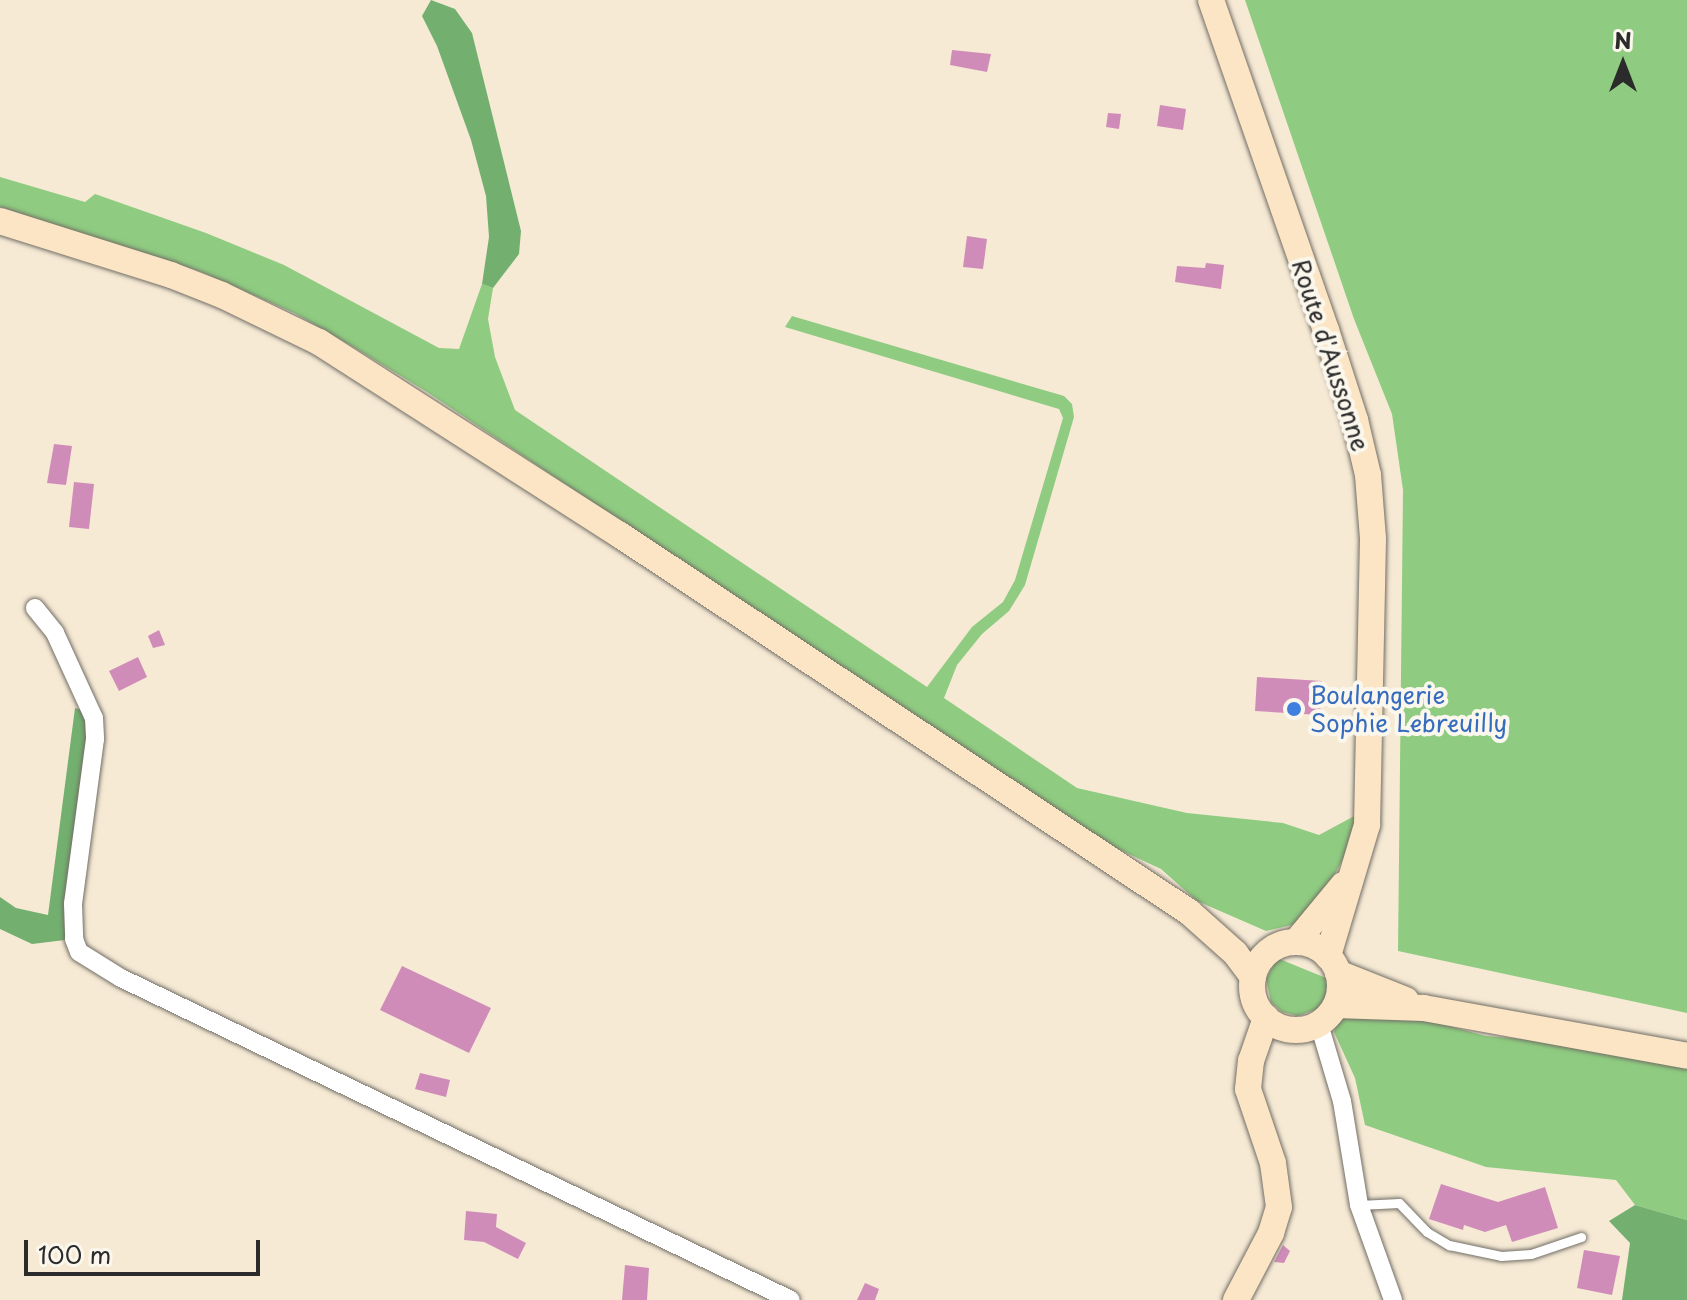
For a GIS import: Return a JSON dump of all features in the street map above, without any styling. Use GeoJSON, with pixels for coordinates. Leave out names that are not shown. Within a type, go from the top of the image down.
{"type":"FeatureCollection","features":[{"type":"Feature","properties":{"kind":"main road","name":"Route d'Aussonne"},"geometry":{"type":"LineString","coordinates":[[1211,0],[1326,330],[1355,420],[1368,475],[1373,539],[1367,825],[1333,964]]}},
{"type":"Feature","properties":{"kind":"main road"},"geometry":{"type":"LineString","coordinates":[[0,221],[171,275],[222,295],[319,342],[620,535],[1189,912],[1235,953],[1253,977],[1257,1006],[1266,1018],[1286,1029],[1317,1020],[1424,1008]]}},
{"type":"Feature","properties":{"kind":"main road","name":"Route d'Aussonne"},"geometry":{"type":"LineString","coordinates":[[1285,945],[1356,866]]}},
{"type":"Feature","properties":{"kind":"main road"},"geometry":{"type":"LineString","coordinates":[[1189,912],[1285,945],[1307,944],[1333,964],[1424,1008],[1687,1056]]}},
{"type":"Feature","properties":{"kind":"main road"},"geometry":{"type":"LineString","coordinates":[[1253,977],[1261,960],[1285,945]]}},
{"type":"Feature","properties":{"kind":"main road"},"geometry":{"type":"LineString","coordinates":[[1254,1112],[1269,1059],[1317,1020],[1340,984],[1333,964]]}},
{"type":"Feature","properties":{"kind":"main road"},"geometry":{"type":"LineString","coordinates":[[1236,1300],[1271,1233],[1279,1207],[1276,1174],[1254,1112],[1248,1073],[1266,1018]]}},
{"type":"Feature","properties":{"kind":"street"},"geometry":{"type":"LineString","coordinates":[[35,608],[55,633],[94,718],[95,739],[73,904],[74,939],[79,952],[121,978],[791,1300]]}},
{"type":"Feature","properties":{"kind":"street"},"geometry":{"type":"LineString","coordinates":[[1317,1020],[1342,1101],[1359,1205],[1393,1300]]}},
{"type":"Feature","properties":{"kind":"lane"},"geometry":{"type":"LineString","coordinates":[[1359,1205],[1399,1203],[1427,1232],[1449,1245],[1501,1256],[1531,1254],[1581,1237]]}},
{"type":"Feature","properties":{"kind":"green space"},"geometry":{"type":"Polygon","coordinates":[[[431,0],[455,9],[472,33],[521,231],[519,254],[493,288],[482,284],[489,237],[486,196],[471,140],[437,46],[422,16],[431,0]]]}},
{"type":"Feature","properties":{"kind":"green space"},"geometry":{"type":"Polygon","coordinates":[[[1245,0],[1687,0],[1687,1013],[1398,951],[1403,490],[1392,414],[1354,319],[1245,0]]]}},
{"type":"Feature","properties":{"kind":"green space"},"geometry":{"type":"Polygon","coordinates":[[[0,177],[85,202],[95,194],[206,233],[284,265],[439,348],[459,349],[482,284],[493,288],[488,319],[495,357],[515,410],[927,687],[972,627],[1003,602],[1015,580],[1063,418],[1059,409],[785,327],[792,316],[1064,396],[1072,404],[1074,417],[1025,585],[1009,611],[982,634],[957,665],[944,698],[1077,788],[1187,813],[1283,823],[1319,835],[1360,813],[1349,848],[1316,909],[1292,925],[1266,931],[1197,901],[1161,869],[1101,841],[427,392],[350,345],[294,313],[199,271],[0,207],[0,177]]]}},
{"type":"Feature","properties":{"kind":"green space"},"geometry":{"type":"Polygon","coordinates":[[[75,708],[87,712],[90,732],[65,940],[32,944],[0,929],[0,897],[16,908],[48,915],[75,708]]]}},
{"type":"Feature","properties":{"kind":"green space"},"geometry":{"type":"Polygon","coordinates":[[[1277,958],[1331,980],[1329,996],[1320,1008],[1298,1016],[1282,1012],[1271,1002],[1266,979],[1277,958]]]}},
{"type":"Feature","properties":{"kind":"green space"},"geometry":{"type":"Polygon","coordinates":[[[1351,1013],[1407,1015],[1486,1036],[1549,1041],[1687,1068],[1687,1220],[1635,1205],[1616,1180],[1486,1167],[1365,1125],[1355,1078],[1334,1032],[1337,1021],[1351,1013]]]}},
{"type":"Feature","properties":{"kind":"green space"},"geometry":{"type":"Polygon","coordinates":[[[1635,1205],[1687,1220],[1687,1300],[1622,1300],[1630,1243],[1609,1221],[1635,1205]]]}},
{"type":"Feature","properties":{"kind":"building"},"geometry":{"type":"Polygon","coordinates":[[[952,50],[991,54],[987,72],[950,65],[952,50]]]}},
{"type":"Feature","properties":{"kind":"building"},"geometry":{"type":"Polygon","coordinates":[[[1160,105],[1186,109],[1183,130],[1157,126],[1160,105]]]}},
{"type":"Feature","properties":{"kind":"building"},"geometry":{"type":"Polygon","coordinates":[[[1108,113],[1121,114],[1119,129],[1106,127],[1108,113]]]}},
{"type":"Feature","properties":{"kind":"building"},"geometry":{"type":"Polygon","coordinates":[[[967,236],[987,239],[983,269],[963,267],[967,236]]]}},
{"type":"Feature","properties":{"kind":"building"},"geometry":{"type":"Polygon","coordinates":[[[1206,263],[1224,265],[1221,289],[1175,282],[1177,266],[1205,268],[1206,263]]]}},
{"type":"Feature","properties":{"kind":"building"},"geometry":{"type":"Polygon","coordinates":[[[54,444],[72,446],[66,485],[47,483],[54,444]]]}},
{"type":"Feature","properties":{"kind":"building"},"geometry":{"type":"Polygon","coordinates":[[[74,482],[94,484],[89,529],[69,527],[74,482]]]}},
{"type":"Feature","properties":{"kind":"building"},"geometry":{"type":"Polygon","coordinates":[[[159,630],[165,645],[153,648],[148,636],[159,630]]]}},
{"type":"Feature","properties":{"kind":"building"},"geometry":{"type":"Polygon","coordinates":[[[138,657],[147,677],[119,691],[109,671],[138,657]]]}},
{"type":"Feature","properties":{"kind":"building"},"geometry":{"type":"Polygon","coordinates":[[[1257,677],[1322,681],[1320,715],[1255,711],[1257,677]]]}},
{"type":"Feature","properties":{"kind":"building"},"geometry":{"type":"Polygon","coordinates":[[[402,966],[491,1008],[469,1053],[380,1010],[402,966]]]}},
{"type":"Feature","properties":{"kind":"building"},"geometry":{"type":"Polygon","coordinates":[[[420,1073],[450,1080],[446,1097],[415,1089],[420,1073]]]}},
{"type":"Feature","properties":{"kind":"building"},"geometry":{"type":"Polygon","coordinates":[[[1441,1184],[1498,1202],[1545,1187],[1558,1228],[1512,1242],[1506,1225],[1485,1232],[1464,1225],[1463,1230],[1429,1219],[1441,1184]]]}},
{"type":"Feature","properties":{"kind":"building"},"geometry":{"type":"Polygon","coordinates":[[[466,1211],[497,1214],[496,1227],[526,1243],[518,1259],[484,1242],[464,1240],[466,1211]]]}},
{"type":"Feature","properties":{"kind":"building"},"geometry":{"type":"Polygon","coordinates":[[[1283,1245],[1290,1251],[1284,1263],[1274,1262],[1283,1245]]]}},
{"type":"Feature","properties":{"kind":"building"},"geometry":{"type":"Polygon","coordinates":[[[1584,1250],[1620,1256],[1612,1295],[1577,1288],[1584,1250]]]}},
{"type":"Feature","properties":{"kind":"building"},"geometry":{"type":"Polygon","coordinates":[[[625,1265],[649,1268],[647,1300],[622,1300],[625,1265]]]}},
{"type":"Feature","properties":{"kind":"building"},"geometry":{"type":"Polygon","coordinates":[[[865,1283],[879,1289],[875,1300],[857,1300],[865,1283]]]}},
{"type":"Feature","properties":{"kind":"place","name":"Boulangerie Sophie Lebreuilly"},"geometry":{"type":"Point","coordinates":[1294,709]}}]}
